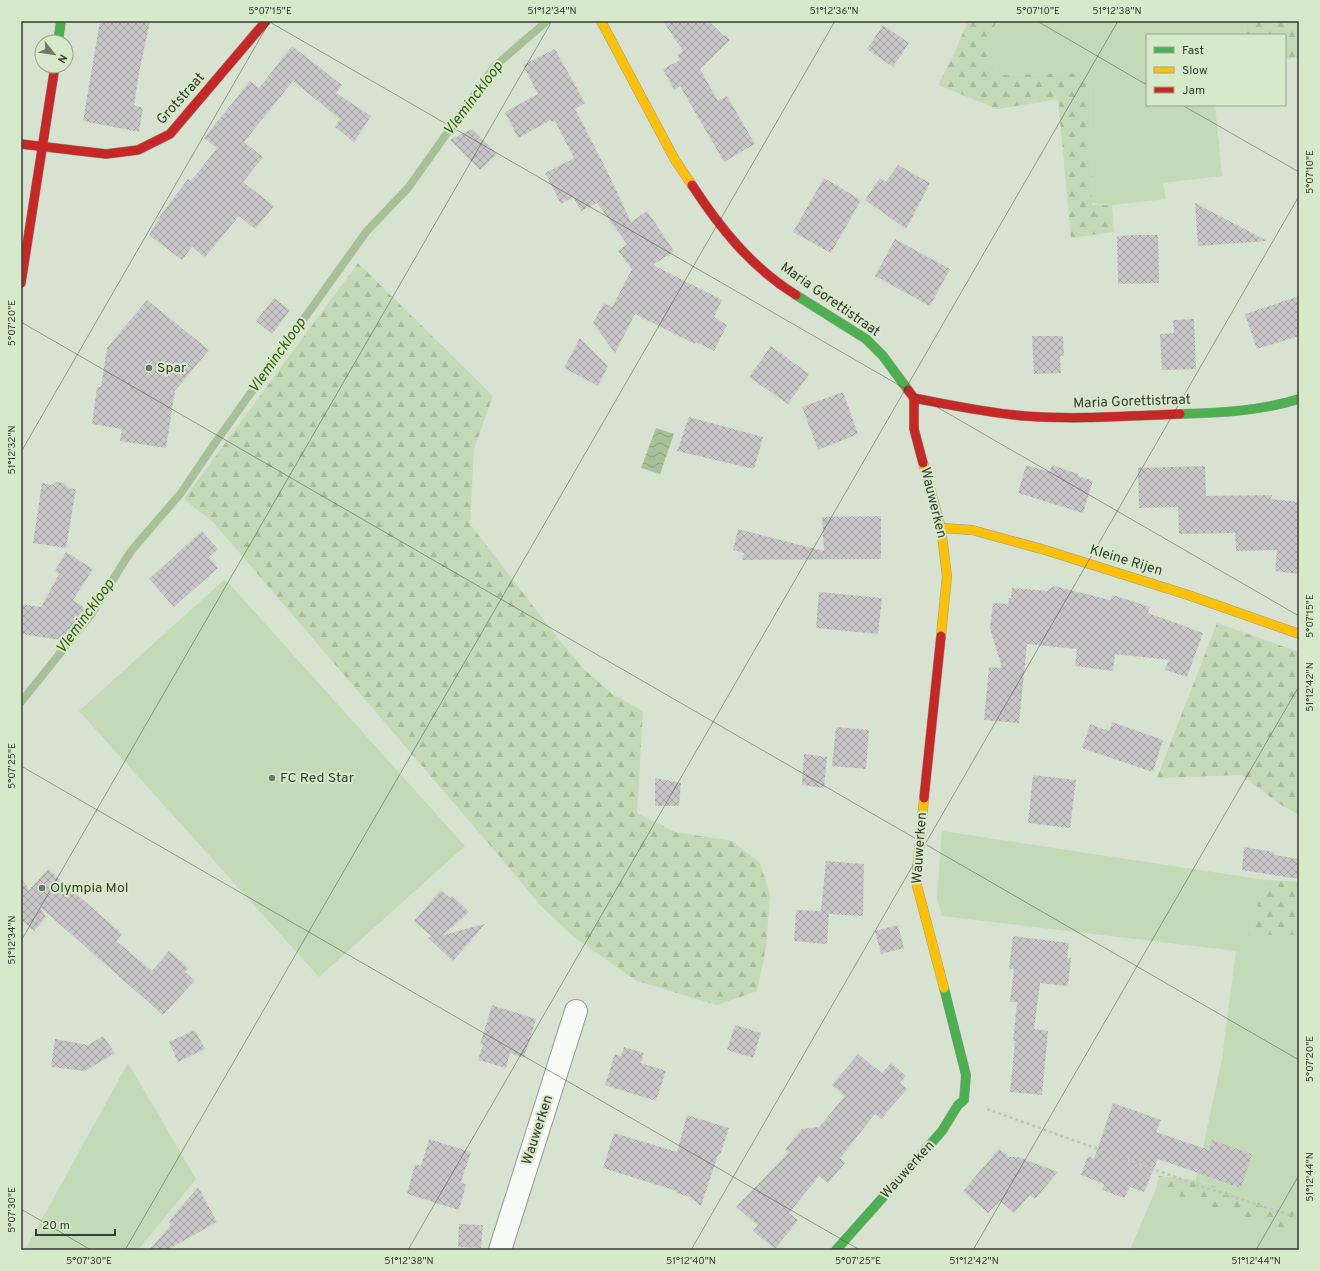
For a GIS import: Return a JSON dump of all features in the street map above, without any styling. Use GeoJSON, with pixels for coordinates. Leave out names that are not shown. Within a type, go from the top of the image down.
{"type":"FeatureCollection","features":[{"type":"Feature","properties":{"kind":"street"},"geometry":{"type":"LineString","coordinates":[[59,34],[61,21]]}},
{"type":"Feature","properties":{"kind":"street","name":"Grotstraat"},"geometry":{"type":"LineString","coordinates":[[21,144],[106,154],[138,150],[170,134],[266,21]]}},
{"type":"Feature","properties":{"kind":"street","name":"Maria Gorettistraat"},"geometry":{"type":"LineString","coordinates":[[601,21],[675,160],[712,216],[744,252],[778,283],[866,339],[883,356],[914,398],[961,407],[1024,416],[1062,418],[1224,413],[1279,405],[1299,399]]}},
{"type":"Feature","properties":{"kind":"street"},"geometry":{"type":"LineString","coordinates":[[21,283],[43,147],[53,74]]}},
{"type":"Feature","properties":{"kind":"street","name":"Wauwerken"},"geometry":{"type":"LineString","coordinates":[[836,1250],[942,1131],[958,1105],[964,1100],[966,1075],[916,882],[946,576],[941,528],[914,429],[914,398]]}},
{"type":"Feature","properties":{"kind":"street","name":"Kleine Rijen"},"geometry":{"type":"LineString","coordinates":[[941,528],[972,530],[1045,550],[1188,595],[1299,634]]}},
{"type":"Feature","properties":{"kind":"street","name":"Wauwerken"},"geometry":{"type":"LineString","coordinates":[[500,1250],[576,1011]]}},
{"type":"Feature","properties":{"kind":"path"},"geometry":{"type":"LineString","coordinates":[[964,1100],[1203,1187],[1299,1218]]}},
{"type":"Feature","properties":{"kind":"green space"},"geometry":{"type":"Polygon","coordinates":[[[968,21],[996,21],[986,59],[1000,75],[1090,73],[1092,205],[1112,205],[1114,232],[1071,238],[1058,99],[998,109],[938,85],[953,56],[968,21]]]}},
{"type":"Feature","properties":{"kind":"green space"},"geometry":{"type":"Polygon","coordinates":[[[996,21],[1245,21],[1244,34],[1146,34],[1146,106],[1215,106],[1222,176],[1163,183],[1166,199],[1112,205],[1092,203],[1090,73],[1000,75],[986,59],[996,21]]]}},
{"type":"Feature","properties":{"kind":"green space"},"geometry":{"type":"Polygon","coordinates":[[[1245,21],[1299,21],[1299,57],[1286,59],[1286,34],[1244,34],[1245,21]]]}},
{"type":"Feature","properties":{"kind":"green space"},"geometry":{"type":"Polygon","coordinates":[[[358,263],[493,396],[474,449],[470,524],[560,641],[585,670],[612,694],[643,711],[637,813],[675,832],[732,841],[760,863],[770,895],[766,947],[757,991],[717,1005],[637,981],[575,938],[541,906],[214,523],[184,499],[358,263]]]}},
{"type":"Feature","properties":{"kind":"green space","name":"FC Red Star"},"geometry":{"type":"Polygon","coordinates":[[[225,579],[465,846],[319,977],[79,711],[225,579]]]}},
{"type":"Feature","properties":{"kind":"green space"},"geometry":{"type":"Polygon","coordinates":[[[1217,623],[1299,652],[1299,815],[1278,803],[1242,775],[1157,778],[1217,623]]]}},
{"type":"Feature","properties":{"kind":"green space"},"geometry":{"type":"Polygon","coordinates":[[[942,831],[1265,880],[1249,935],[1299,935],[1299,1211],[1274,1208],[1196,1180],[1222,1059],[1236,951],[942,916],[937,898],[942,831]]]}},
{"type":"Feature","properties":{"kind":"green space"},"geometry":{"type":"Polygon","coordinates":[[[1265,880],[1299,882],[1299,935],[1249,935],[1265,880]]]}},
{"type":"Feature","properties":{"kind":"green space"},"geometry":{"type":"Polygon","coordinates":[[[128,1063],[196,1179],[138,1250],[25,1250],[128,1063]]]}},
{"type":"Feature","properties":{"kind":"green space"},"geometry":{"type":"Polygon","coordinates":[[[1159,1176],[1196,1180],[1274,1208],[1299,1211],[1299,1233],[1156,1189],[1159,1176]]]}},
{"type":"Feature","properties":{"kind":"green space"},"geometry":{"type":"Polygon","coordinates":[[[1156,1189],[1299,1233],[1299,1250],[1130,1250],[1156,1189]]]}},
{"type":"Feature","properties":{"kind":"water"},"geometry":{"type":"Polygon","coordinates":[[[656,428],[674,434],[660,474],[641,468],[656,428]]]}},
{"type":"Feature","properties":{"kind":"building"},"geometry":{"type":"Polygon","coordinates":[[[100,21],[150,21],[134,105],[143,108],[139,132],[83,121],[100,21]]]}},
{"type":"Feature","properties":{"kind":"building"},"geometry":{"type":"Polygon","coordinates":[[[663,21],[709,21],[730,40],[700,69],[718,101],[727,96],[755,144],[724,162],[680,86],[674,90],[663,69],[680,60],[677,55],[683,51],[663,21]]]}},
{"type":"Feature","properties":{"kind":"building"},"geometry":{"type":"Polygon","coordinates":[[[883,25],[909,43],[893,67],[867,49],[883,25]]]}},
{"type":"Feature","properties":{"kind":"building"},"geometry":{"type":"Polygon","coordinates":[[[292,46],[342,85],[336,93],[371,116],[354,142],[335,127],[340,119],[293,81],[244,142],[263,157],[243,182],[274,206],[255,229],[239,216],[205,257],[192,247],[182,260],[149,235],[158,219],[188,179],[191,181],[217,148],[204,138],[250,81],[259,88],[292,46]]]}},
{"type":"Feature","properties":{"kind":"building"},"geometry":{"type":"Polygon","coordinates":[[[555,49],[585,103],[575,109],[631,222],[647,211],[674,251],[653,265],[722,300],[714,317],[727,325],[714,351],[696,342],[695,344],[635,314],[615,353],[593,323],[604,303],[612,307],[632,269],[618,251],[627,244],[597,203],[581,211],[573,197],[561,204],[545,173],[574,158],[555,121],[552,122],[551,120],[518,138],[505,112],[538,94],[523,65],[555,49]]]}},
{"type":"Feature","properties":{"kind":"building"},"geometry":{"type":"Polygon","coordinates":[[[472,129],[497,154],[480,170],[450,140],[472,129]]]}},
{"type":"Feature","properties":{"kind":"building"},"geometry":{"type":"Polygon","coordinates":[[[898,165],[930,183],[906,229],[865,200],[880,178],[886,182],[898,165]]]}},
{"type":"Feature","properties":{"kind":"building"},"geometry":{"type":"Polygon","coordinates":[[[824,178],[861,200],[831,253],[793,232],[824,178]]]}},
{"type":"Feature","properties":{"kind":"building"},"geometry":{"type":"Polygon","coordinates":[[[1195,203],[1267,241],[1198,246],[1195,203]]]}},
{"type":"Feature","properties":{"kind":"building"},"geometry":{"type":"Polygon","coordinates":[[[1158,235],[1159,283],[1118,284],[1117,236],[1158,235]]]}},
{"type":"Feature","properties":{"kind":"building"},"geometry":{"type":"Polygon","coordinates":[[[895,239],[950,269],[930,306],[875,276],[895,239]]]}},
{"type":"Feature","properties":{"kind":"building"},"geometry":{"type":"Polygon","coordinates":[[[1299,296],[1299,336],[1257,349],[1245,314],[1299,296]]]}},
{"type":"Feature","properties":{"kind":"building"},"geometry":{"type":"Polygon","coordinates":[[[274,298],[290,310],[272,334],[256,321],[274,298]]]}},
{"type":"Feature","properties":{"kind":"building","name":"Spar"},"geometry":{"type":"Polygon","coordinates":[[[147,300],[209,350],[175,391],[166,448],[120,441],[122,429],[92,424],[97,387],[101,387],[107,348],[147,300]]]}},
{"type":"Feature","properties":{"kind":"building"},"geometry":{"type":"Polygon","coordinates":[[[1194,319],[1196,369],[1162,370],[1160,334],[1174,333],[1173,320],[1194,319]]]}},
{"type":"Feature","properties":{"kind":"building"},"geometry":{"type":"Polygon","coordinates":[[[1032,336],[1063,336],[1064,356],[1060,356],[1061,373],[1034,374],[1032,336]]]}},
{"type":"Feature","properties":{"kind":"building"},"geometry":{"type":"Polygon","coordinates":[[[580,338],[608,366],[598,386],[564,368],[580,338]]]}},
{"type":"Feature","properties":{"kind":"building"},"geometry":{"type":"Polygon","coordinates":[[[771,346],[809,374],[788,404],[749,377],[771,346]]]}},
{"type":"Feature","properties":{"kind":"building"},"geometry":{"type":"Polygon","coordinates":[[[843,392],[858,434],[818,450],[802,407],[843,392]]]}},
{"type":"Feature","properties":{"kind":"building"},"geometry":{"type":"Polygon","coordinates":[[[689,417],[763,437],[754,469],[677,451],[689,417]]]}},
{"type":"Feature","properties":{"kind":"building"},"geometry":{"type":"Polygon","coordinates":[[[1026,465],[1050,472],[1052,465],[1093,481],[1083,513],[1018,493],[1026,465]]]}},
{"type":"Feature","properties":{"kind":"building"},"geometry":{"type":"Polygon","coordinates":[[[1205,466],[1206,496],[1272,495],[1271,499],[1299,502],[1299,574],[1275,571],[1277,550],[1236,551],[1235,533],[1179,534],[1178,507],[1139,508],[1138,468],[1205,466]]]}},
{"type":"Feature","properties":{"kind":"building"},"geometry":{"type":"Polygon","coordinates":[[[56,482],[64,483],[68,488],[76,489],[66,548],[33,543],[42,483],[51,485],[56,482]]]}},
{"type":"Feature","properties":{"kind":"building"},"geometry":{"type":"Polygon","coordinates":[[[881,516],[881,559],[742,560],[744,553],[733,550],[738,529],[824,551],[822,517],[881,516]]]}},
{"type":"Feature","properties":{"kind":"building"},"geometry":{"type":"Polygon","coordinates":[[[202,531],[218,549],[209,557],[218,568],[174,607],[149,579],[202,531]]]}},
{"type":"Feature","properties":{"kind":"building"},"geometry":{"type":"Polygon","coordinates":[[[66,552],[93,569],[73,600],[86,609],[61,640],[21,634],[21,604],[41,607],[59,574],[55,571],[66,552]]]}},
{"type":"Feature","properties":{"kind":"building"},"geometry":{"type":"Polygon","coordinates":[[[1054,586],[1110,600],[1113,595],[1150,607],[1148,613],[1203,633],[1187,677],[1165,670],[1169,660],[1115,654],[1113,671],[1075,666],[1077,649],[1027,644],[1019,723],[984,720],[989,667],[1002,668],[990,628],[993,603],[1008,604],[1009,598],[1011,598],[1012,588],[1047,591],[1054,586]]]}},
{"type":"Feature","properties":{"kind":"building"},"geometry":{"type":"Polygon","coordinates":[[[819,592],[882,598],[878,634],[816,628],[819,592]]]}},
{"type":"Feature","properties":{"kind":"building"},"geometry":{"type":"Polygon","coordinates":[[[1112,722],[1163,740],[1153,772],[1082,748],[1090,724],[1109,731],[1112,722]]]}},
{"type":"Feature","properties":{"kind":"building"},"geometry":{"type":"Polygon","coordinates":[[[836,727],[869,730],[866,769],[832,766],[836,727]]]}},
{"type":"Feature","properties":{"kind":"building"},"geometry":{"type":"Polygon","coordinates":[[[804,754],[827,757],[824,788],[802,785],[804,754]]]}},
{"type":"Feature","properties":{"kind":"building"},"geometry":{"type":"Polygon","coordinates":[[[1033,775],[1076,780],[1070,828],[1028,823],[1033,775]]]}},
{"type":"Feature","properties":{"kind":"building"},"geometry":{"type":"Polygon","coordinates":[[[655,778],[681,783],[679,806],[655,806],[655,778]]]}},
{"type":"Feature","properties":{"kind":"building"},"geometry":{"type":"Polygon","coordinates":[[[1244,847],[1274,852],[1274,855],[1299,859],[1299,879],[1242,870],[1244,847]]]}},
{"type":"Feature","properties":{"kind":"building"},"geometry":{"type":"Polygon","coordinates":[[[826,861],[864,864],[863,916],[829,914],[827,944],[794,941],[796,910],[821,911],[826,861]]]}},
{"type":"Feature","properties":{"kind":"building"},"geometry":{"type":"Polygon","coordinates":[[[48,869],[122,934],[116,941],[152,971],[169,951],[188,968],[185,972],[195,980],[163,1015],[39,906],[46,917],[34,931],[21,920],[21,877],[29,890],[48,869]]]}},
{"type":"Feature","properties":{"kind":"building"},"geometry":{"type":"Polygon","coordinates":[[[441,890],[450,898],[452,896],[469,912],[443,935],[485,924],[453,961],[428,938],[432,937],[414,921],[441,890]]]}},
{"type":"Feature","properties":{"kind":"building"},"geometry":{"type":"Polygon","coordinates":[[[898,925],[904,948],[881,954],[875,931],[898,925]]]}},
{"type":"Feature","properties":{"kind":"building"},"geometry":{"type":"Polygon","coordinates":[[[1013,936],[1069,943],[1067,958],[1071,958],[1068,986],[1040,983],[1034,1029],[1048,1031],[1042,1095],[1010,1092],[1017,1002],[1010,1002],[1014,969],[1009,969],[1013,936]]]}},
{"type":"Feature","properties":{"kind":"building"},"geometry":{"type":"Polygon","coordinates":[[[492,1005],[536,1019],[524,1058],[510,1053],[506,1068],[478,1060],[483,1045],[480,1044],[492,1005]]]}},
{"type":"Feature","properties":{"kind":"building"},"geometry":{"type":"Polygon","coordinates":[[[735,1025],[761,1033],[753,1058],[727,1050],[735,1025]]]}},
{"type":"Feature","properties":{"kind":"building"},"geometry":{"type":"Polygon","coordinates":[[[195,1030],[205,1049],[178,1062],[169,1042],[195,1030]]]}},
{"type":"Feature","properties":{"kind":"building"},"geometry":{"type":"Polygon","coordinates":[[[103,1036],[115,1053],[85,1071],[51,1067],[55,1039],[88,1045],[103,1036]]]}},
{"type":"Feature","properties":{"kind":"building"},"geometry":{"type":"Polygon","coordinates":[[[624,1047],[644,1053],[641,1063],[666,1071],[656,1101],[605,1085],[615,1054],[621,1056],[624,1047]]]}},
{"type":"Feature","properties":{"kind":"building"},"geometry":{"type":"Polygon","coordinates":[[[858,1054],[882,1073],[891,1063],[906,1076],[900,1083],[907,1089],[881,1119],[875,1114],[840,1158],[845,1163],[828,1183],[819,1176],[789,1213],[798,1220],[775,1249],[753,1231],[758,1225],[736,1207],[789,1152],[785,1149],[802,1129],[819,1127],[845,1096],[832,1085],[858,1054]]]}},
{"type":"Feature","properties":{"kind":"building"},"geometry":{"type":"Polygon","coordinates":[[[1113,1103],[1161,1120],[1156,1132],[1209,1150],[1212,1140],[1252,1154],[1241,1188],[1158,1159],[1144,1192],[1130,1187],[1124,1198],[1102,1190],[1104,1184],[1081,1175],[1088,1156],[1094,1159],[1113,1103]]]}},
{"type":"Feature","properties":{"kind":"building"},"geometry":{"type":"Polygon","coordinates":[[[687,1115],[729,1128],[720,1155],[718,1155],[701,1206],[690,1197],[676,1193],[677,1191],[603,1168],[614,1133],[677,1152],[687,1115]]]}},
{"type":"Feature","properties":{"kind":"building"},"geometry":{"type":"Polygon","coordinates":[[[429,1139],[471,1152],[461,1182],[466,1185],[459,1210],[407,1194],[415,1164],[421,1166],[429,1139]]]}},
{"type":"Feature","properties":{"kind":"building"},"geometry":{"type":"Polygon","coordinates":[[[999,1149],[1009,1157],[1018,1157],[1058,1172],[1035,1199],[1030,1195],[1014,1213],[1000,1201],[988,1213],[963,1191],[999,1149]]]}},
{"type":"Feature","properties":{"kind":"building"},"geometry":{"type":"Polygon","coordinates":[[[198,1187],[217,1222],[167,1250],[149,1250],[171,1225],[169,1221],[198,1187]]]}},
{"type":"Feature","properties":{"kind":"building"},"geometry":{"type":"Polygon","coordinates":[[[459,1224],[483,1225],[481,1248],[458,1247],[459,1224]]]}},
{"type":"Feature","properties":{"kind":"waterway","name":"Vleminckloop"},"geometry":{"type":"LineString","coordinates":[[21,702],[90,616],[131,551],[181,493],[366,232],[408,188],[495,66],[547,21]]}},
{"type":"Feature","properties":{"kind":"traffic: fast"},"geometry":{"type":"LineString","coordinates":[[59,34],[61,21]]}},
{"type":"Feature","properties":{"kind":"traffic: fast"},"geometry":{"type":"LineString","coordinates":[[796,295],[866,339],[883,356],[908,390]]}},
{"type":"Feature","properties":{"kind":"traffic: fast"},"geometry":{"type":"LineString","coordinates":[[1180,414],[1255,409],[1299,399]]}},
{"type":"Feature","properties":{"kind":"traffic: fast"},"geometry":{"type":"LineString","coordinates":[[836,1250],[942,1131],[958,1105],[964,1100],[966,1075],[944,988]]}},
{"type":"Feature","properties":{"kind":"traffic: slow"},"geometry":{"type":"LineString","coordinates":[[601,21],[675,160],[692,185]]}},
{"type":"Feature","properties":{"kind":"traffic: slow"},"geometry":{"type":"LineString","coordinates":[[923,463],[941,528],[947,576],[941,636]]}},
{"type":"Feature","properties":{"kind":"traffic: slow"},"geometry":{"type":"LineString","coordinates":[[941,528],[972,530],[1045,550],[1188,595],[1299,634]]}},
{"type":"Feature","properties":{"kind":"traffic: slow"},"geometry":{"type":"LineString","coordinates":[[924,798],[916,882],[944,988]]}},
{"type":"Feature","properties":{"kind":"traffic: jam"},"geometry":{"type":"LineString","coordinates":[[21,144],[106,154],[138,150],[170,134],[266,21]]}},
{"type":"Feature","properties":{"kind":"traffic: jam"},"geometry":{"type":"LineString","coordinates":[[21,283],[54,74]]}},
{"type":"Feature","properties":{"kind":"traffic: jam"},"geometry":{"type":"LineString","coordinates":[[692,185],[725,231],[738,246],[765,272],[796,295]]}},
{"type":"Feature","properties":{"kind":"traffic: jam"},"geometry":{"type":"LineString","coordinates":[[908,390],[914,398],[1011,415],[1083,418],[1180,414]]}},
{"type":"Feature","properties":{"kind":"traffic: jam"},"geometry":{"type":"LineString","coordinates":[[914,398],[914,429],[923,463]]}},
{"type":"Feature","properties":{"kind":"traffic: jam"},"geometry":{"type":"LineString","coordinates":[[924,798],[941,636]]}},
{"type":"Feature","properties":{"kind":"place","name":"Spar"},"geometry":{"type":"Point","coordinates":[149,368]}},
{"type":"Feature","properties":{"kind":"place","name":"FC Red Star"},"geometry":{"type":"Point","coordinates":[272,778]}},
{"type":"Feature","properties":{"kind":"place","name":"Olympia Mol"},"geometry":{"type":"Point","coordinates":[42,888]}}]}
